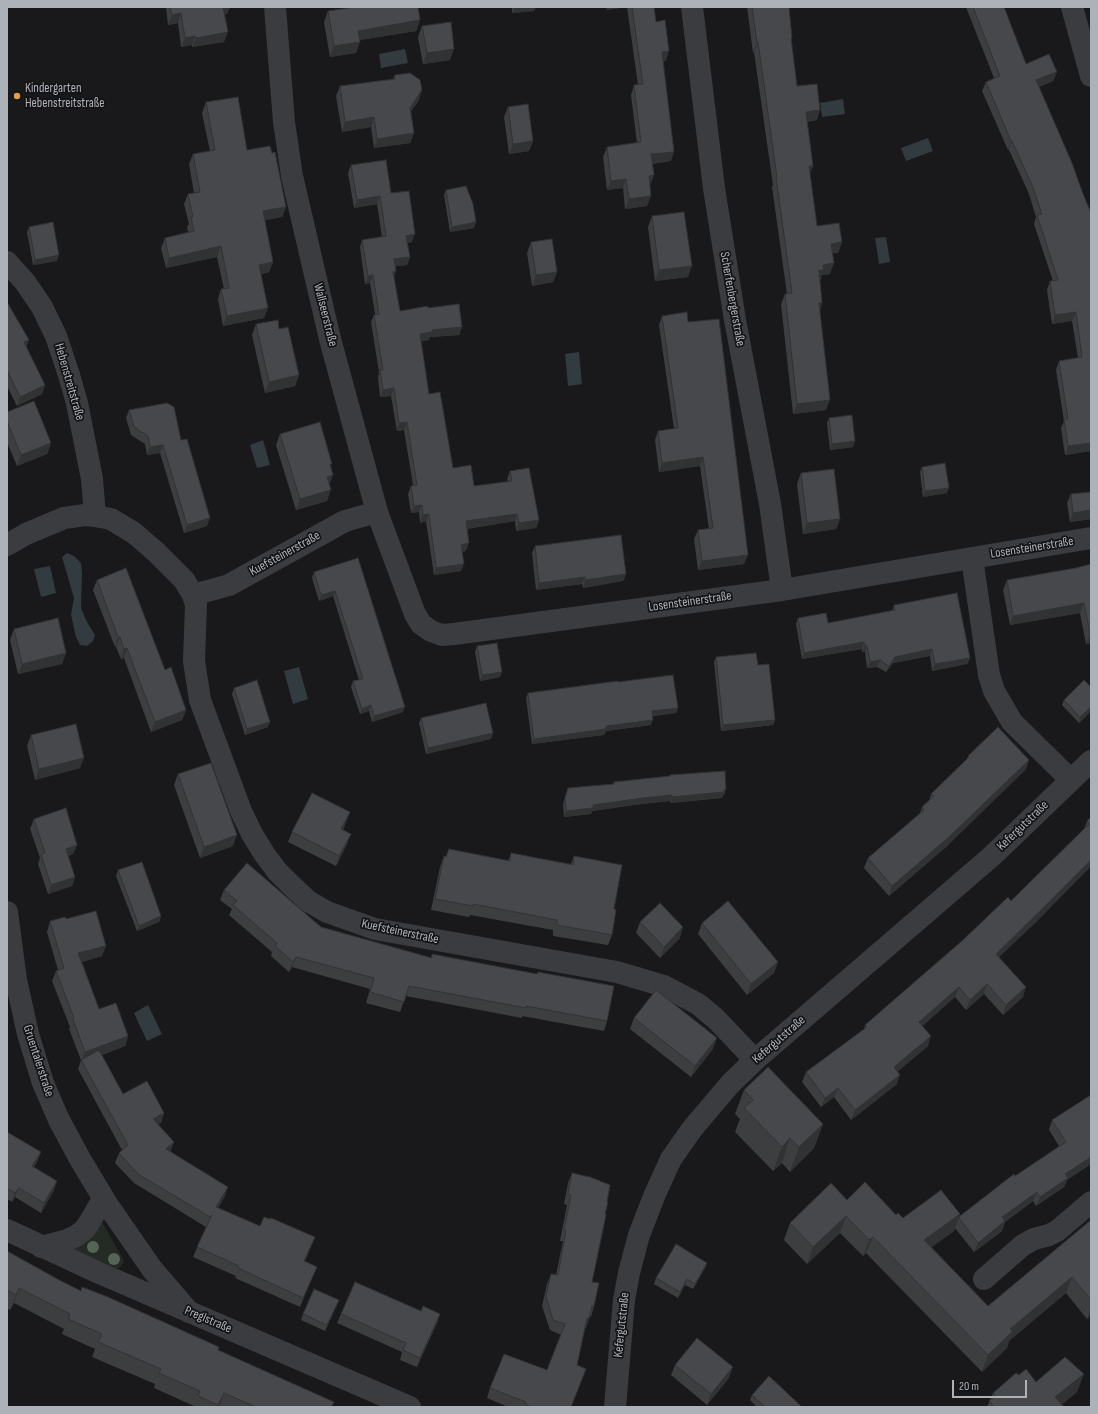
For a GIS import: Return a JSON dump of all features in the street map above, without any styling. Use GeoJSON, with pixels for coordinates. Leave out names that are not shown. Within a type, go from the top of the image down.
{"type":"FeatureCollection","features":[{"type":"Feature","properties":{"kind":"street","name":"Wallseerstraße"},"geometry":{"type":"LineString","coordinates":[[275,7],[284,122],[292,176],[334,354],[377,512],[414,614]]}},
{"type":"Feature","properties":{"kind":"street","name":"Scherfenbergerstraße"},"geometry":{"type":"LineString","coordinates":[[692,7],[714,188],[742,359],[770,504],[782,590]]}},
{"type":"Feature","properties":{"kind":"street"},"geometry":{"type":"LineString","coordinates":[[1072,7],[1091,76]]}},
{"type":"Feature","properties":{"kind":"street","name":"Hebenstreitstraße"},"geometry":{"type":"LineString","coordinates":[[7,262],[25,282],[42,307],[56,336],[77,403],[92,479],[95,516]]}},
{"type":"Feature","properties":{"kind":"street","name":"Kuefsteinerstraße"},"geometry":{"type":"LineString","coordinates":[[193,595],[229,585],[345,521],[377,512]]}},
{"type":"Feature","properties":{"kind":"street","name":"Kuefsteinerstraße"},"geometry":{"type":"LineString","coordinates":[[7,545],[26,534],[64,518],[85,515],[95,516],[111,519],[134,533],[174,568],[184,580],[193,595],[196,605],[194,661],[200,700],[241,811],[252,834],[265,855],[290,885],[308,901],[327,912],[375,929],[617,972],[664,986],[698,1004],[716,1019],[755,1060]]}},
{"type":"Feature","properties":{"kind":"street","name":"Losensteinerstraße"},"geometry":{"type":"LineString","coordinates":[[414,614],[421,624],[431,632],[442,635],[782,590],[1091,538]]}},
{"type":"Feature","properties":{"kind":"street","name":"Losensteinerstraße"},"geometry":{"type":"LineString","coordinates":[[972,558],[989,675],[994,691],[1012,722],[1072,780]]}},
{"type":"Feature","properties":{"kind":"street","name":"Kefergutstraße"},"geometry":{"type":"LineString","coordinates":[[615,1407],[624,1300],[639,1235],[671,1159],[692,1129],[731,1083],[755,1060],[992,856],[1091,761]]}},
{"type":"Feature","properties":{"kind":"street","name":"Gruentalerstraße"},"geometry":{"type":"LineString","coordinates":[[7,912],[16,980],[28,1034],[43,1083],[59,1120],[103,1199],[152,1269],[189,1312]]}},
{"type":"Feature","properties":{"kind":"street"},"geometry":{"type":"LineString","coordinates":[[41,1247],[67,1240],[84,1230],[90,1223],[103,1199]]}},
{"type":"Feature","properties":{"kind":"street"},"geometry":{"type":"LineString","coordinates":[[984,1279],[1023,1245],[1034,1239],[1057,1231],[1091,1202]]}},
{"type":"Feature","properties":{"kind":"street","name":"Preglstraße"},"geometry":{"type":"LineString","coordinates":[[7,1230],[41,1247],[410,1407]]}},
{"type":"Feature","properties":{"kind":"shaded area"},"geometry":{"type":"Polygon","coordinates":[[[405,49],[408,63],[381,68],[379,54],[405,49]]]}},
{"type":"Feature","properties":{"kind":"shaded area"},"geometry":{"type":"Polygon","coordinates":[[[843,99],[845,114],[822,117],[820,103],[843,99]]]}},
{"type":"Feature","properties":{"kind":"shaded area"},"geometry":{"type":"Polygon","coordinates":[[[928,138],[933,151],[906,161],[901,148],[928,138]]]}},
{"type":"Feature","properties":{"kind":"shaded area"},"geometry":{"type":"Polygon","coordinates":[[[886,237],[890,262],[879,264],[875,238],[886,237]]]}},
{"type":"Feature","properties":{"kind":"shaded area"},"geometry":{"type":"Polygon","coordinates":[[[579,352],[582,384],[568,386],[565,354],[579,352]]]}},
{"type":"Feature","properties":{"kind":"shaded area"},"geometry":{"type":"Polygon","coordinates":[[[263,440],[270,465],[257,468],[250,445],[263,440]]]}},
{"type":"Feature","properties":{"kind":"shaded area"},"geometry":{"type":"Polygon","coordinates":[[[67,553],[74,556],[81,563],[81,608],[95,635],[93,641],[87,646],[80,645],[76,637],[71,615],[74,598],[62,557],[67,553]]]}},
{"type":"Feature","properties":{"kind":"shaded area"},"geometry":{"type":"Polygon","coordinates":[[[50,566],[56,593],[41,597],[34,569],[50,566]]]}},
{"type":"Feature","properties":{"kind":"shaded area"},"geometry":{"type":"Polygon","coordinates":[[[299,667],[308,699],[293,704],[284,671],[299,667]]]}},
{"type":"Feature","properties":{"kind":"shaded area"},"geometry":{"type":"Polygon","coordinates":[[[148,1005],[162,1034],[147,1041],[134,1013],[148,1005]]]}},
{"type":"Feature","properties":{"kind":"shaded area"},"geometry":{"type":"Polygon","coordinates":[[[102,1222],[123,1259],[124,1262],[119,1268],[74,1252],[73,1246],[102,1222]]]}},
{"type":"Feature","properties":{"kind":"building"},"geometry":{"type":"Polygon","coordinates":[[[170,7],[223,7],[228,32],[196,38],[195,36],[185,38],[181,13],[172,15],[170,7]]]}},
{"type":"Feature","properties":{"kind":"building"},"geometry":{"type":"Polygon","coordinates":[[[355,7],[418,7],[420,20],[358,31],[360,42],[334,46],[328,11],[355,7]]]}},
{"type":"Feature","properties":{"kind":"building"},"geometry":{"type":"Polygon","coordinates":[[[632,7],[654,7],[656,22],[665,20],[669,51],[662,52],[674,152],[651,154],[654,175],[649,176],[651,196],[629,199],[626,179],[611,181],[607,147],[641,142],[634,85],[643,84],[632,7]]]}},
{"type":"Feature","properties":{"kind":"building"},"geometry":{"type":"Polygon","coordinates":[[[752,7],[789,7],[797,86],[817,84],[820,110],[806,112],[813,166],[809,166],[817,226],[839,223],[842,242],[831,244],[834,263],[823,265],[824,270],[819,270],[822,303],[819,303],[830,400],[797,404],[785,294],[792,293],[777,177],[752,7]]]}},
{"type":"Feature","properties":{"kind":"building"},"geometry":{"type":"Polygon","coordinates":[[[973,7],[1004,7],[1026,64],[1049,54],[1057,72],[1036,80],[1072,163],[1091,213],[1091,443],[1068,446],[1064,419],[1068,419],[1059,361],[1082,357],[1076,312],[1055,315],[1050,281],[1058,280],[1037,215],[1042,214],[1032,185],[1011,141],[986,82],[1000,76],[973,7]]]}},
{"type":"Feature","properties":{"kind":"building"},"geometry":{"type":"Polygon","coordinates":[[[451,22],[454,49],[427,53],[422,26],[451,22]]]}},
{"type":"Feature","properties":{"kind":"building"},"geometry":{"type":"Polygon","coordinates":[[[410,73],[420,80],[422,90],[410,108],[414,133],[377,139],[374,117],[345,122],[340,86],[395,79],[395,75],[410,73]]]}},
{"type":"Feature","properties":{"kind":"building"},"geometry":{"type":"Polygon","coordinates":[[[238,97],[247,150],[270,146],[272,153],[275,152],[286,207],[263,211],[273,262],[259,265],[268,308],[227,316],[221,289],[229,288],[221,246],[169,258],[165,238],[194,231],[191,217],[193,217],[188,194],[200,192],[193,154],[215,150],[206,102],[238,97]]]}},
{"type":"Feature","properties":{"kind":"building"},"geometry":{"type":"Polygon","coordinates":[[[528,104],[533,141],[513,144],[508,107],[528,104]]]}},
{"type":"Feature","properties":{"kind":"building"},"geometry":{"type":"Polygon","coordinates":[[[386,160],[391,193],[409,191],[415,234],[406,236],[410,257],[394,259],[396,271],[393,272],[400,311],[428,306],[428,308],[459,304],[462,327],[432,330],[432,332],[420,334],[429,394],[440,392],[453,468],[471,465],[474,486],[512,481],[510,471],[529,468],[539,520],[519,523],[517,514],[466,521],[469,543],[461,545],[464,564],[436,568],[429,514],[423,515],[422,505],[414,506],[411,486],[417,485],[407,422],[399,423],[394,388],[383,390],[380,370],[383,370],[374,315],[379,314],[373,275],[368,276],[362,240],[386,236],[380,196],[357,200],[351,165],[386,160]]]}},
{"type":"Feature","properties":{"kind":"building"},"geometry":{"type":"Polygon","coordinates":[[[466,186],[473,204],[476,222],[452,227],[446,190],[466,186]]]}},
{"type":"Feature","properties":{"kind":"building"},"geometry":{"type":"Polygon","coordinates":[[[684,212],[692,266],[659,270],[652,216],[684,212]]]}},
{"type":"Feature","properties":{"kind":"building"},"geometry":{"type":"Polygon","coordinates":[[[53,222],[59,255],[35,260],[29,227],[53,222]]]}},
{"type":"Feature","properties":{"kind":"building"},"geometry":{"type":"Polygon","coordinates":[[[552,239],[557,272],[536,275],[531,242],[552,239]]]}},
{"type":"Feature","properties":{"kind":"building"},"geometry":{"type":"Polygon","coordinates":[[[7,302],[29,340],[24,342],[45,385],[20,397],[7,370],[7,302]]]}},
{"type":"Feature","properties":{"kind":"building"},"geometry":{"type":"Polygon","coordinates":[[[687,312],[688,322],[719,319],[748,555],[702,561],[698,530],[713,528],[703,457],[662,463],[658,431],[678,428],[662,316],[687,312]]]}},
{"type":"Feature","properties":{"kind":"building"},"geometry":{"type":"Polygon","coordinates":[[[278,320],[279,329],[288,327],[299,375],[269,382],[256,324],[278,320]]]}},
{"type":"Feature","properties":{"kind":"building"},"geometry":{"type":"Polygon","coordinates":[[[34,401],[51,443],[21,455],[7,421],[7,412],[34,401]]]}},
{"type":"Feature","properties":{"kind":"building"},"geometry":{"type":"Polygon","coordinates":[[[167,403],[174,407],[181,440],[187,439],[210,518],[187,525],[163,445],[150,447],[148,436],[134,427],[129,410],[167,403]]]}},
{"type":"Feature","properties":{"kind":"building"},"geometry":{"type":"Polygon","coordinates":[[[852,415],[855,441],[832,444],[829,418],[852,415]]]}},
{"type":"Feature","properties":{"kind":"building"},"geometry":{"type":"Polygon","coordinates":[[[320,422],[332,464],[330,464],[333,475],[327,477],[331,490],[300,499],[280,434],[320,422]]]}},
{"type":"Feature","properties":{"kind":"building"},"geometry":{"type":"Polygon","coordinates":[[[945,463],[949,488],[925,491],[922,467],[945,463]]]}},
{"type":"Feature","properties":{"kind":"building"},"geometry":{"type":"Polygon","coordinates":[[[834,469],[840,519],[807,523],[801,473],[834,469]]]}},
{"type":"Feature","properties":{"kind":"building"},"geometry":{"type":"Polygon","coordinates":[[[1091,492],[1091,510],[1073,513],[1071,494],[1091,492]]]}},
{"type":"Feature","properties":{"kind":"building"},"geometry":{"type":"Polygon","coordinates":[[[621,535],[626,574],[585,580],[585,577],[539,583],[535,546],[621,535]]]}},
{"type":"Feature","properties":{"kind":"building"},"geometry":{"type":"Polygon","coordinates":[[[358,558],[405,707],[374,716],[371,705],[362,709],[353,681],[363,679],[335,591],[321,595],[314,572],[358,558]]]}},
{"type":"Feature","properties":{"kind":"building"},"geometry":{"type":"Polygon","coordinates":[[[1091,564],[1091,634],[1084,603],[1013,616],[1007,580],[1091,564]]]}},
{"type":"Feature","properties":{"kind":"building"},"geometry":{"type":"Polygon","coordinates":[[[126,568],[165,670],[171,667],[186,710],[155,722],[127,648],[124,649],[120,637],[118,637],[97,580],[126,568]]]}},
{"type":"Feature","properties":{"kind":"building"},"geometry":{"type":"Polygon","coordinates":[[[957,593],[970,658],[935,664],[932,649],[895,657],[889,666],[880,660],[870,662],[867,646],[865,646],[864,642],[804,653],[798,618],[826,613],[828,623],[895,610],[894,605],[957,593]]]}},
{"type":"Feature","properties":{"kind":"building"},"geometry":{"type":"Polygon","coordinates":[[[58,618],[66,653],[22,664],[14,629],[58,618]]]}},
{"type":"Feature","properties":{"kind":"building"},"geometry":{"type":"Polygon","coordinates":[[[497,643],[502,672],[482,675],[477,646],[497,643]]]}},
{"type":"Feature","properties":{"kind":"building"},"geometry":{"type":"Polygon","coordinates":[[[756,653],[758,665],[769,664],[775,720],[723,725],[716,657],[756,653]]]}},
{"type":"Feature","properties":{"kind":"building"},"geometry":{"type":"Polygon","coordinates":[[[673,675],[678,708],[652,711],[653,720],[606,726],[606,729],[534,739],[528,693],[673,675]]]}},
{"type":"Feature","properties":{"kind":"building"},"geometry":{"type":"Polygon","coordinates":[[[257,680],[270,722],[247,729],[234,688],[257,680]]]}},
{"type":"Feature","properties":{"kind":"building"},"geometry":{"type":"Polygon","coordinates":[[[1084,680],[1091,687],[1091,707],[1080,717],[1064,700],[1084,680]]]}},
{"type":"Feature","properties":{"kind":"building"},"geometry":{"type":"Polygon","coordinates":[[[486,703],[493,733],[428,748],[421,718],[486,703]]]}},
{"type":"Feature","properties":{"kind":"building"},"geometry":{"type":"Polygon","coordinates":[[[76,724],[84,758],[39,769],[31,735],[76,724]]]}},
{"type":"Feature","properties":{"kind":"building"},"geometry":{"type":"Polygon","coordinates":[[[998,727],[1029,760],[949,837],[892,886],[868,858],[924,810],[922,807],[934,796],[931,794],[998,727]]]}},
{"type":"Feature","properties":{"kind":"building"},"geometry":{"type":"Polygon","coordinates":[[[211,763],[237,835],[204,847],[178,774],[211,763]]]}},
{"type":"Feature","properties":{"kind":"building"},"geometry":{"type":"Polygon","coordinates":[[[725,771],[726,789],[724,792],[643,798],[593,805],[593,808],[566,811],[565,798],[568,788],[614,784],[614,782],[670,775],[725,771]]]}},
{"type":"Feature","properties":{"kind":"building"},"geometry":{"type":"Polygon","coordinates":[[[312,793],[350,812],[341,829],[351,834],[339,856],[292,832],[312,793]]]}},
{"type":"Feature","properties":{"kind":"building"},"geometry":{"type":"Polygon","coordinates":[[[66,808],[77,845],[66,849],[75,877],[51,885],[41,855],[45,853],[34,819],[66,808]]]}},
{"type":"Feature","properties":{"kind":"building"},"geometry":{"type":"Polygon","coordinates":[[[1091,817],[1091,860],[996,954],[1026,987],[1006,1005],[987,984],[970,1000],[959,987],[919,1022],[931,1036],[894,1067],[900,1075],[855,1110],[838,1088],[825,1098],[806,1072],[867,1027],[865,1025],[963,940],[1008,897],[1011,901],[1089,824],[1087,821],[1091,817]]]}},
{"type":"Feature","properties":{"kind":"building"},"geometry":{"type":"Polygon","coordinates":[[[449,849],[510,861],[511,853],[573,865],[574,856],[622,865],[614,909],[616,910],[612,935],[557,925],[557,920],[473,904],[473,906],[435,899],[444,856],[446,857],[449,849]]]}},
{"type":"Feature","properties":{"kind":"building"},"geometry":{"type":"Polygon","coordinates":[[[142,862],[161,916],[139,926],[118,870],[142,862]]]}},
{"type":"Feature","properties":{"kind":"building"},"geometry":{"type":"Polygon","coordinates":[[[247,863],[321,927],[432,958],[432,954],[537,974],[538,972],[614,986],[607,1021],[526,1006],[526,1008],[409,986],[404,1002],[370,992],[374,978],[296,957],[293,962],[275,946],[277,943],[233,905],[237,901],[224,890],[247,863]]]}},
{"type":"Feature","properties":{"kind":"building"},"geometry":{"type":"Polygon","coordinates":[[[728,901],[778,962],[751,984],[702,923],[728,901]]]}},
{"type":"Feature","properties":{"kind":"building"},"geometry":{"type":"Polygon","coordinates":[[[660,903],[683,927],[664,947],[640,922],[660,903]]]}},
{"type":"Feature","properties":{"kind":"building"},"geometry":{"type":"Polygon","coordinates":[[[96,911],[106,946],[78,953],[99,1009],[116,1003],[128,1036],[85,1052],[56,971],[64,968],[50,921],[65,917],[66,919],[96,911]]]}},
{"type":"Feature","properties":{"kind":"building"},"geometry":{"type":"Polygon","coordinates":[[[656,990],[717,1038],[695,1066],[634,1018],[656,990]]]}},
{"type":"Feature","properties":{"kind":"building"},"geometry":{"type":"Polygon","coordinates":[[[99,1050],[123,1094],[147,1081],[164,1113],[153,1119],[174,1142],[166,1149],[228,1187],[216,1207],[260,1226],[264,1217],[271,1218],[315,1237],[304,1261],[317,1267],[303,1298],[197,1247],[212,1215],[210,1217],[138,1174],[119,1153],[128,1145],[81,1060],[99,1050]]]}},
{"type":"Feature","properties":{"kind":"building"},"geometry":{"type":"Polygon","coordinates":[[[768,1067],[823,1124],[799,1147],[790,1138],[782,1147],[744,1108],[753,1100],[744,1090],[768,1067]]]}},
{"type":"Feature","properties":{"kind":"building"},"geometry":{"type":"Polygon","coordinates":[[[1091,1095],[1091,1157],[1065,1174],[1068,1178],[1040,1197],[1037,1192],[1002,1217],[1005,1221],[978,1243],[959,1218],[960,1216],[1014,1174],[1015,1176],[1066,1142],[1052,1120],[1091,1095]]]}},
{"type":"Feature","properties":{"kind":"building"},"geometry":{"type":"Polygon","coordinates":[[[7,1132],[41,1152],[32,1166],[57,1181],[44,1203],[19,1188],[15,1193],[7,1188],[7,1132]]]}},
{"type":"Feature","properties":{"kind":"building"},"geometry":{"type":"Polygon","coordinates":[[[572,1173],[590,1177],[610,1185],[606,1215],[592,1282],[599,1283],[594,1306],[592,1306],[589,1318],[587,1318],[577,1365],[586,1369],[571,1407],[531,1407],[525,1404],[526,1402],[490,1388],[504,1354],[547,1370],[565,1324],[553,1320],[546,1296],[551,1274],[558,1275],[566,1231],[564,1230],[571,1195],[568,1194],[572,1173]]]}},
{"type":"Feature","properties":{"kind":"building"},"geometry":{"type":"Polygon","coordinates":[[[865,1182],[896,1215],[898,1213],[903,1218],[941,1190],[960,1214],[924,1240],[988,1306],[1091,1220],[1091,1300],[1072,1277],[1010,1329],[1013,1331],[988,1355],[873,1237],[869,1240],[846,1216],[813,1247],[790,1223],[831,1183],[847,1200],[865,1182]]]}},
{"type":"Feature","properties":{"kind":"building"},"geometry":{"type":"Polygon","coordinates":[[[676,1244],[707,1263],[695,1284],[687,1279],[680,1292],[656,1278],[676,1244]]]}},
{"type":"Feature","properties":{"kind":"building"},"geometry":{"type":"Polygon","coordinates":[[[7,1251],[81,1291],[82,1287],[108,1297],[219,1347],[218,1350],[334,1402],[331,1407],[256,1407],[224,1393],[218,1405],[198,1396],[200,1391],[159,1373],[161,1369],[98,1342],[102,1334],[68,1319],[70,1314],[19,1288],[16,1295],[7,1290],[7,1251]]]}},
{"type":"Feature","properties":{"kind":"building"},"geometry":{"type":"Polygon","coordinates":[[[355,1282],[421,1311],[423,1306],[440,1314],[420,1358],[403,1350],[406,1343],[341,1314],[355,1282]]]}},
{"type":"Feature","properties":{"kind":"building"},"geometry":{"type":"Polygon","coordinates":[[[314,1289],[339,1300],[327,1325],[303,1314],[314,1289]]]}},
{"type":"Feature","properties":{"kind":"building"},"geometry":{"type":"Polygon","coordinates":[[[697,1338],[733,1367],[711,1394],[675,1365],[697,1338]]]}},
{"type":"Feature","properties":{"kind":"building"},"geometry":{"type":"Polygon","coordinates":[[[1065,1357],[1084,1374],[1055,1397],[1064,1407],[994,1407],[989,1401],[995,1396],[993,1393],[1016,1373],[1019,1375],[1026,1369],[1036,1382],[1065,1357]]]}},
{"type":"Feature","properties":{"kind":"building"},"geometry":{"type":"Polygon","coordinates":[[[769,1376],[802,1407],[765,1407],[752,1395],[769,1376]]]}},
{"type":"Feature","properties":{"kind":"place","name":"Kindergarten Hebenstreitstraße"},"geometry":{"type":"Point","coordinates":[17,96]}}]}
